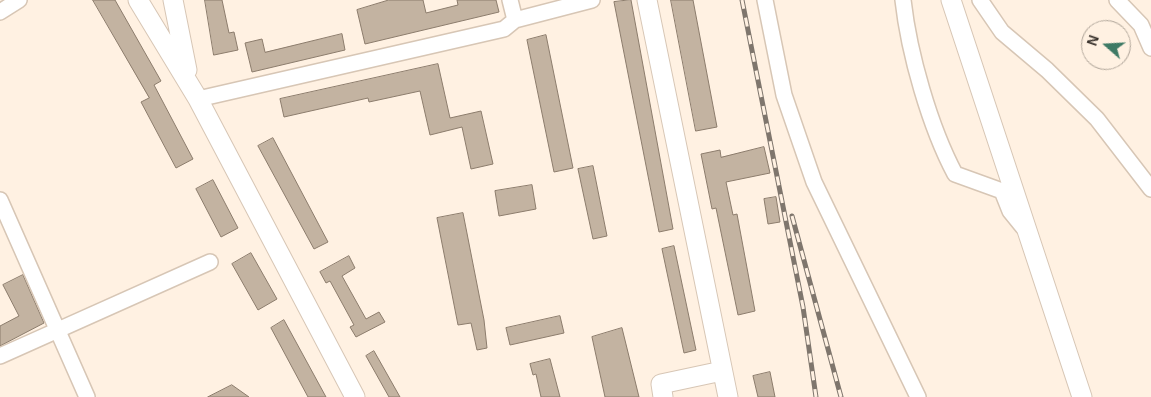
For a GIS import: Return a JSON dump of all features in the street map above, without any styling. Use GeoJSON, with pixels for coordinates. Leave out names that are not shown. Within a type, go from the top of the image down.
{"type":"FeatureCollection","features":[{"type":"Feature","properties":{"kind":"main road"},"geometry":{"type":"LineString","coordinates":[[138,0],[194,92],[355,397]]}},
{"type":"Feature","properties":{"kind":"main road"},"geometry":{"type":"LineString","coordinates":[[173,0],[194,92]]}},
{"type":"Feature","properties":{"kind":"main road"},"geometry":{"type":"LineString","coordinates":[[647,0],[728,397]]}},
{"type":"Feature","properties":{"kind":"main road"},"geometry":{"type":"LineString","coordinates":[[951,0],[1082,397]]}},
{"type":"Feature","properties":{"kind":"main road"},"geometry":{"type":"LineString","coordinates":[[663,397],[661,384],[722,371]]}},
{"type":"Feature","properties":{"kind":"street"},"geometry":{"type":"LineString","coordinates":[[0,12],[19,0]]}},
{"type":"Feature","properties":{"kind":"street"},"geometry":{"type":"LineString","coordinates":[[510,0],[514,20]]}},
{"type":"Feature","properties":{"kind":"street"},"geometry":{"type":"LineString","coordinates":[[194,92],[504,29],[514,20],[592,0]]}},
{"type":"Feature","properties":{"kind":"street"},"geometry":{"type":"LineString","coordinates":[[765,0],[784,95],[814,182],[918,397]]}},
{"type":"Feature","properties":{"kind":"street"},"geometry":{"type":"LineString","coordinates":[[903,0],[906,29],[943,152],[955,174],[1002,191],[1010,211],[1030,236]]}},
{"type":"Feature","properties":{"kind":"street"},"geometry":{"type":"LineString","coordinates":[[980,0],[1002,32],[1048,70],[1097,119],[1151,189]]}},
{"type":"Feature","properties":{"kind":"street"},"geometry":{"type":"LineString","coordinates":[[1117,0],[1141,25],[1151,48]]}},
{"type":"Feature","properties":{"kind":"street"},"geometry":{"type":"LineString","coordinates":[[0,200],[87,397]]}},
{"type":"Feature","properties":{"kind":"street"},"geometry":{"type":"LineString","coordinates":[[0,356],[56,329],[210,262]]}},
{"type":"Feature","properties":{"kind":"building"},"geometry":{"type":"Polygon","coordinates":[[[93,0],[115,0],[161,81],[154,85],[193,159],[176,168],[141,102],[149,98],[93,0]]]}},
{"type":"Feature","properties":{"kind":"building"},"geometry":{"type":"Polygon","coordinates":[[[205,0],[222,0],[229,33],[234,32],[238,50],[214,55],[205,0]]]}},
{"type":"Feature","properties":{"kind":"building"},"geometry":{"type":"Polygon","coordinates":[[[389,0],[423,0],[426,13],[458,5],[457,0],[496,0],[499,12],[365,44],[357,10],[389,0]]]}},
{"type":"Feature","properties":{"kind":"building"},"geometry":{"type":"Polygon","coordinates":[[[631,0],[673,229],[659,232],[614,2],[631,0]]]}},
{"type":"Feature","properties":{"kind":"building"},"geometry":{"type":"Polygon","coordinates":[[[671,0],[693,0],[717,127],[696,131],[671,0]]]}},
{"type":"Feature","properties":{"kind":"building"},"geometry":{"type":"Polygon","coordinates":[[[342,34],[345,50],[252,72],[245,43],[262,39],[265,52],[342,34]]]}},
{"type":"Feature","properties":{"kind":"building"},"geometry":{"type":"Polygon","coordinates":[[[546,35],[573,168],[554,172],[527,40],[546,35]]]}},
{"type":"Feature","properties":{"kind":"building"},"geometry":{"type":"Polygon","coordinates":[[[438,64],[450,118],[481,111],[493,164],[471,169],[462,127],[430,135],[420,91],[369,102],[368,98],[284,117],[280,99],[438,64]]]}},
{"type":"Feature","properties":{"kind":"building"},"geometry":{"type":"Polygon","coordinates":[[[273,138],[328,242],[314,249],[258,146],[273,138]]]}},
{"type":"Feature","properties":{"kind":"building"},"geometry":{"type":"Polygon","coordinates":[[[764,147],[770,173],[726,182],[733,215],[737,214],[755,311],[738,315],[716,208],[712,209],[701,154],[720,150],[721,157],[764,147]]]}},
{"type":"Feature","properties":{"kind":"building"},"geometry":{"type":"Polygon","coordinates":[[[593,166],[607,236],[593,239],[578,169],[593,166]]]}},
{"type":"Feature","properties":{"kind":"building"},"geometry":{"type":"Polygon","coordinates":[[[213,180],[238,228],[221,237],[196,189],[213,180]]]}},
{"type":"Feature","properties":{"kind":"building"},"geometry":{"type":"Polygon","coordinates":[[[532,185],[536,209],[499,216],[495,191],[532,185]]]}},
{"type":"Feature","properties":{"kind":"building"},"geometry":{"type":"Polygon","coordinates":[[[776,197],[780,222],[768,224],[764,199],[776,197]]]}},
{"type":"Feature","properties":{"kind":"building"},"geometry":{"type":"Polygon","coordinates":[[[463,213],[484,320],[487,348],[477,350],[471,323],[458,325],[437,218],[463,213]]]}},
{"type":"Feature","properties":{"kind":"building"},"geometry":{"type":"Polygon","coordinates":[[[674,246],[696,350],[684,353],[662,249],[674,246]]]}},
{"type":"Feature","properties":{"kind":"building"},"geometry":{"type":"Polygon","coordinates":[[[251,253],[277,299],[258,310],[232,264],[251,253]]]}},
{"type":"Feature","properties":{"kind":"building"},"geometry":{"type":"Polygon","coordinates":[[[349,256],[355,268],[342,276],[366,319],[379,312],[385,322],[356,337],[350,327],[354,325],[330,281],[326,283],[320,272],[349,256]]]}},
{"type":"Feature","properties":{"kind":"building"},"geometry":{"type":"Polygon","coordinates":[[[23,275],[44,323],[0,346],[0,326],[19,316],[3,285],[23,275]]]}},
{"type":"Feature","properties":{"kind":"building"},"geometry":{"type":"Polygon","coordinates":[[[560,316],[564,333],[510,345],[506,328],[560,316]]]}},
{"type":"Feature","properties":{"kind":"building"},"geometry":{"type":"Polygon","coordinates":[[[284,320],[326,397],[308,397],[271,328],[284,320]]]}},
{"type":"Feature","properties":{"kind":"building"},"geometry":{"type":"Polygon","coordinates":[[[622,328],[639,397],[605,397],[592,337],[622,328]]]}},
{"type":"Feature","properties":{"kind":"building"},"geometry":{"type":"Polygon","coordinates":[[[374,351],[400,397],[389,397],[366,356],[374,351]]]}},
{"type":"Feature","properties":{"kind":"building"},"geometry":{"type":"Polygon","coordinates":[[[550,359],[560,397],[541,397],[536,374],[533,375],[530,364],[550,359]]]}},
{"type":"Feature","properties":{"kind":"building"},"geometry":{"type":"Polygon","coordinates":[[[770,372],[775,397],[758,397],[753,376],[770,372]]]}},
{"type":"Feature","properties":{"kind":"building"},"geometry":{"type":"Polygon","coordinates":[[[232,385],[249,397],[208,397],[232,385]]]}},
{"type":"Feature","properties":{"kind":"railway"},"geometry":{"type":"LineString","coordinates":[[742,0],[803,307],[816,397]]}},
{"type":"Feature","properties":{"kind":"railway"},"geometry":{"type":"LineString","coordinates":[[792,216],[841,397]]}}]}
